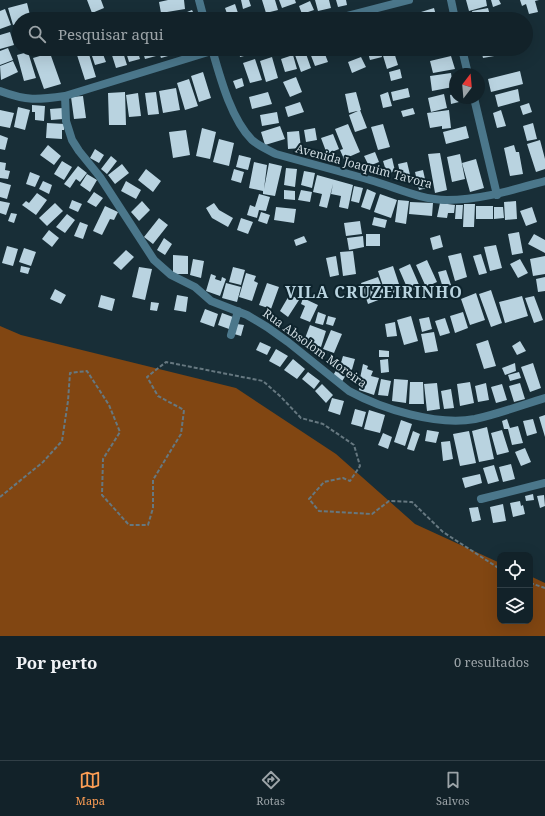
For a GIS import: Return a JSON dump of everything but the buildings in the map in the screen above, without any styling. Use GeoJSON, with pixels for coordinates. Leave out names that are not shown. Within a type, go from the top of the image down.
{"type":"FeatureCollection","features":[{"type":"Feature","properties":{"kind":"street"},"geometry":{"type":"LineString","coordinates":[[200,0],[203,12]]}},
{"type":"Feature","properties":{"kind":"street"},"geometry":{"type":"LineString","coordinates":[[362,12],[409,0]]}},
{"type":"Feature","properties":{"kind":"street"},"geometry":{"type":"LineString","coordinates":[[451,0],[454,12]]}},
{"type":"Feature","properties":{"kind":"street"},"geometry":{"type":"LineString","coordinates":[[0,91],[24,99],[39,100],[65,96],[195,56]]}},
{"type":"Feature","properties":{"kind":"street","name":"Avenida Joaquim Tavora"},"geometry":{"type":"LineString","coordinates":[[216,56],[227,97],[242,127],[264,148],[276,154],[371,180],[418,195],[445,200],[471,199],[497,195],[545,181]]}},
{"type":"Feature","properties":{"kind":"street"},"geometry":{"type":"LineString","coordinates":[[464,56],[467,68]]}},
{"type":"Feature","properties":{"kind":"street","name":"Rua Absolom Moreira"},"geometry":{"type":"LineString","coordinates":[[65,96],[66,122],[72,140],[100,177],[154,260],[171,275],[195,287],[211,301],[248,315],[283,338],[349,391],[359,397],[391,409],[434,419],[456,421],[474,419],[545,398]]}},
{"type":"Feature","properties":{"kind":"street"},"geometry":{"type":"LineString","coordinates":[[475,104],[497,195]]}},
{"type":"Feature","properties":{"kind":"street"},"geometry":{"type":"LineString","coordinates":[[231,335],[238,312]]}},
{"type":"Feature","properties":{"kind":"street"},"geometry":{"type":"LineString","coordinates":[[481,499],[545,483]]}},
{"type":"Feature","properties":{"kind":"path"},"geometry":{"type":"LineString","coordinates":[[0,496],[43,462],[62,441],[70,374],[87,371],[108,405],[120,432],[103,459],[102,495],[129,525],[148,525],[153,508],[154,480],[181,434],[184,410],[158,396],[147,377],[166,362],[263,381],[301,418],[323,424],[354,445],[360,466],[350,481],[343,478],[324,482],[319,487],[309,499],[319,511],[372,514],[389,501],[412,502],[443,532],[497,567]]}},
{"type":"Feature","properties":{"kind":"path"},"geometry":{"type":"LineString","coordinates":[[533,584],[545,588]]}},
{"type":"Feature","properties":{"kind":"shaded area"},"geometry":{"type":"Polygon","coordinates":[[[0,326],[21,335],[236,388],[336,454],[415,524],[497,562],[497,624],[533,624],[533,577],[545,583],[545,636],[0,636],[0,326]]]}},
{"type":"Feature","properties":{"kind":"district","name":"VILA CRUZEIRINHO"},"geometry":{"type":"Point","coordinates":[374,292]}}]}
